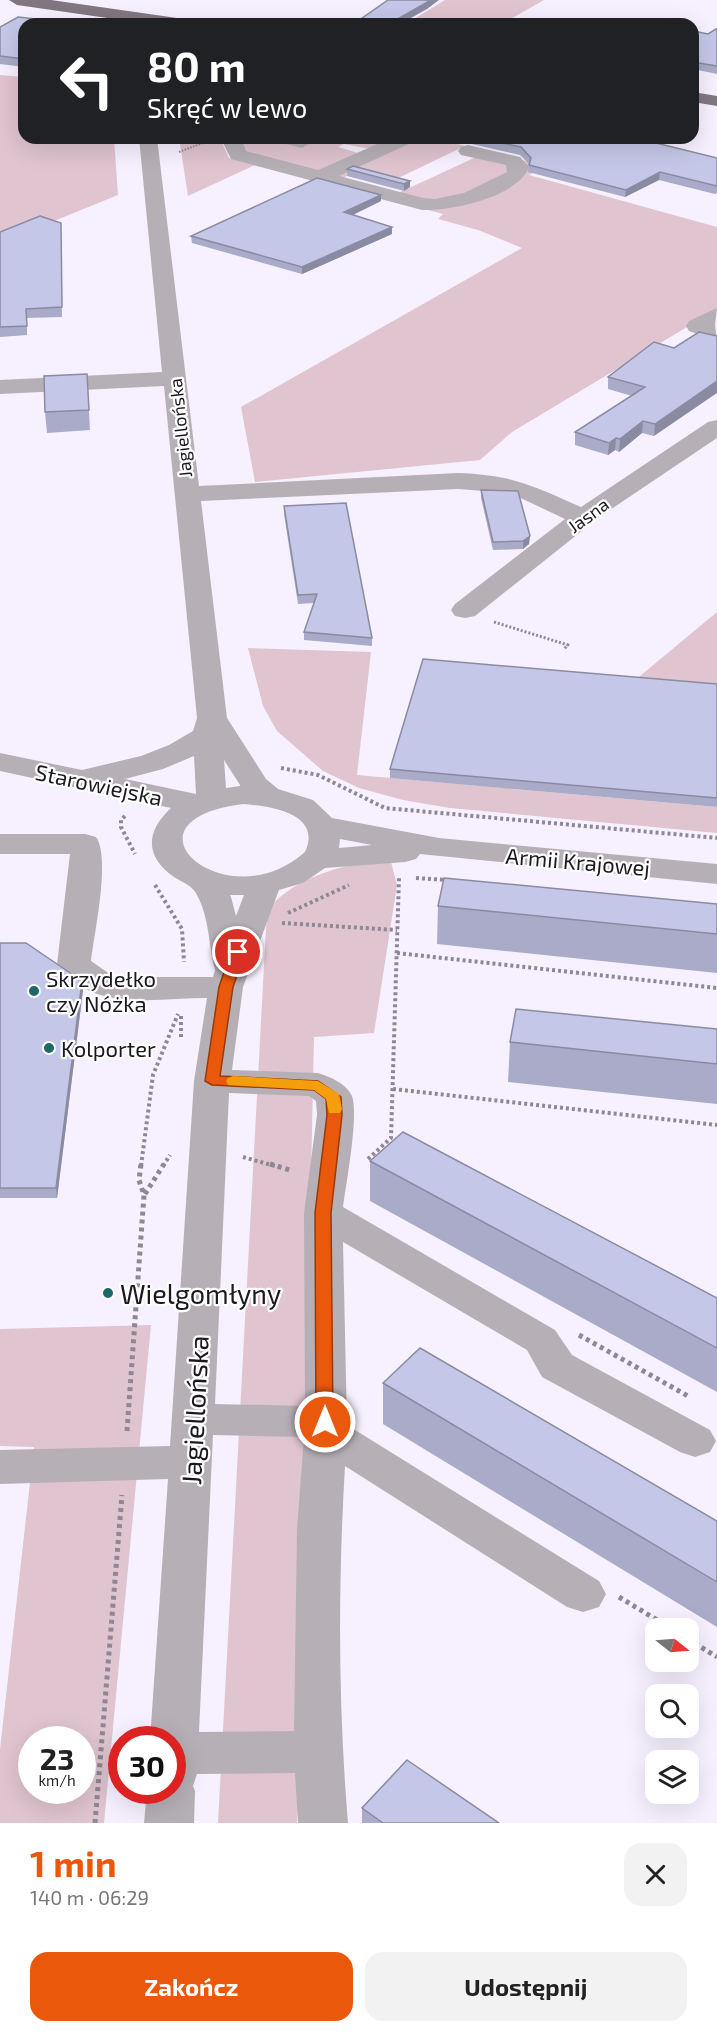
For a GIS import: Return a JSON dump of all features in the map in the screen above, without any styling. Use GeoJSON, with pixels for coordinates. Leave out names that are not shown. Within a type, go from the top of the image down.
{"type":"FeatureCollection","features":[{"type":"Feature","properties":{"kind":"main road"},"geometry":{"type":"LineString","coordinates":[[17,0],[127,18]]}},
{"type":"Feature","properties":{"kind":"main road"},"geometry":{"type":"LineString","coordinates":[[699,99],[717,101]]}},
{"type":"Feature","properties":{"kind":"street","name":"Jagiellońska"},"geometry":{"type":"LineString","coordinates":[[149,144],[187,494],[209,726],[205,802]]}},
{"type":"Feature","properties":{"kind":"street"},"geometry":{"type":"LineString","coordinates":[[233,144],[238,155],[422,204],[438,206],[466,201],[516,175],[519,167],[513,161],[468,151]]}},
{"type":"Feature","properties":{"kind":"street"},"geometry":{"type":"LineString","coordinates":[[320,177],[393,144]]}},
{"type":"Feature","properties":{"kind":"street"},"geometry":{"type":"LineString","coordinates":[[717,315],[697,326],[717,334]]}},
{"type":"Feature","properties":{"kind":"street"},"geometry":{"type":"LineString","coordinates":[[0,387],[174,378]]}},
{"type":"Feature","properties":{"kind":"street","name":"Jasna"},"geometry":{"type":"LineString","coordinates":[[475,615],[583,518],[717,427]]}},
{"type":"Feature","properties":{"kind":"street"},"geometry":{"type":"LineString","coordinates":[[187,494],[458,481],[492,482],[528,491],[583,518]]}},
{"type":"Feature","properties":{"kind":"street","name":"Jagiellońska"},"geometry":{"type":"LineString","coordinates":[[209,726],[255,786],[267,796]]}},
{"type":"Feature","properties":{"kind":"street"},"geometry":{"type":"LineString","coordinates":[[65,777],[161,762],[185,751],[209,726]]}},
{"type":"Feature","properties":{"kind":"street","name":"Starowiejska"},"geometry":{"type":"LineString","coordinates":[[0,762],[65,777],[205,802]]}},
{"type":"Feature","properties":{"kind":"street"},"geometry":{"type":"LineString","coordinates":[[65,777],[168,829]]}},
{"type":"Feature","properties":{"kind":"street"},"geometry":{"type":"LineString","coordinates":[[243,795],[267,796],[301,807],[322,826],[325,837],[323,849],[316,859],[286,878],[244,885],[202,879],[183,870],[170,857],[165,843],[168,829],[175,820],[205,802],[243,795]]}},
{"type":"Feature","properties":{"kind":"street","name":"Armii Krajowej"},"geometry":{"type":"LineString","coordinates":[[322,826],[439,848],[717,874]]}},
{"type":"Feature","properties":{"kind":"street"},"geometry":{"type":"LineString","coordinates":[[0,844],[85,844],[86,863],[74,964],[92,980],[108,988],[229,978]]}},
{"type":"Feature","properties":{"kind":"street","name":"Armii Krajowej"},"geometry":{"type":"LineString","coordinates":[[316,859],[439,848]]}},
{"type":"Feature","properties":{"kind":"street","name":"Jagiellońska"},"geometry":{"type":"LineString","coordinates":[[202,879],[215,897],[229,978]]}},
{"type":"Feature","properties":{"kind":"street","name":"Jagiellońska"},"geometry":{"type":"LineString","coordinates":[[176,1726],[192,1441],[189,1157],[212,1081],[229,978],[265,883]]}},
{"type":"Feature","properties":{"kind":"street"},"geometry":{"type":"LineString","coordinates":[[212,1081],[318,1085],[334,1097],[335,1115],[325,1196],[325,1428],[319,1529],[318,1752],[324,1823]]}},
{"type":"Feature","properties":{"kind":"street"},"geometry":{"type":"LineString","coordinates":[[325,1196],[541,1340],[557,1366],[695,1441]]}},
{"type":"Feature","properties":{"kind":"street"},"geometry":{"type":"LineString","coordinates":[[0,1467],[125,1464],[192,1441],[325,1428],[583,1594]]}},
{"type":"Feature","properties":{"kind":"street"},"geometry":{"type":"LineString","coordinates":[[186,1773],[318,1752]]}},
{"type":"Feature","properties":{"kind":"street","name":"Jagiellońska"},"geometry":{"type":"LineString","coordinates":[[169,1823],[171,1804]]}},
{"type":"Feature","properties":{"kind":"path"},"geometry":{"type":"LineString","coordinates":[[179,152],[203,144]]}},
{"type":"Feature","properties":{"kind":"path"},"geometry":{"type":"LineString","coordinates":[[475,615],[568,645],[564,649]]}},
{"type":"Feature","properties":{"kind":"path"},"geometry":{"type":"LineString","coordinates":[[276,767],[318,775],[385,808],[717,838]]}},
{"type":"Feature","properties":{"kind":"path"},"geometry":{"type":"LineString","coordinates":[[388,875],[456,881]]}},
{"type":"Feature","properties":{"kind":"path"},"geometry":{"type":"LineString","coordinates":[[399,876],[392,1138],[401,1143]]}},
{"type":"Feature","properties":{"kind":"path"},"geometry":{"type":"LineString","coordinates":[[355,881],[279,919],[286,925],[397,930]]}},
{"type":"Feature","properties":{"kind":"path"},"geometry":{"type":"LineString","coordinates":[[397,953],[717,988]]}},
{"type":"Feature","properties":{"kind":"path"},"geometry":{"type":"LineString","coordinates":[[94,1823],[125,1464],[144,1195],[139,1180],[153,1075],[179,1012],[183,1019],[181,1042]]}},
{"type":"Feature","properties":{"kind":"path"},"geometry":{"type":"LineString","coordinates":[[393,1089],[717,1125]]}},
{"type":"Feature","properties":{"kind":"path"},"geometry":{"type":"LineString","coordinates":[[171,1146],[189,1157],[253,1158],[311,1177],[325,1196]]}},
{"type":"Feature","properties":{"kind":"path"},"geometry":{"type":"LineString","coordinates":[[144,1195],[189,1157]]}},
{"type":"Feature","properties":{"kind":"path"},"geometry":{"type":"LineString","coordinates":[[699,1646],[717,1657]]}},
{"type":"Feature","properties":{"kind":"shaded area"},"geometry":{"type":"Polygon","coordinates":[[[445,0],[544,0],[512,18],[416,18],[445,0]]]}},
{"type":"Feature","properties":{"kind":"shaded area"},"geometry":{"type":"Polygon","coordinates":[[[0,75],[18,76],[18,144],[114,144],[118,195],[0,243],[0,75]]]}},
{"type":"Feature","properties":{"kind":"shaded area"},"geometry":{"type":"Polygon","coordinates":[[[180,144],[223,144],[229,158],[255,165],[188,196],[180,144]]]}},
{"type":"Feature","properties":{"kind":"shaded area"},"geometry":{"type":"Polygon","coordinates":[[[241,144],[344,144],[338,147],[358,153],[322,170],[310,170],[244,152],[241,144]]]}},
{"type":"Feature","properties":{"kind":"shaded area"},"geometry":{"type":"Polygon","coordinates":[[[344,144],[382,144],[370,149],[344,144]]]}},
{"type":"Feature","properties":{"kind":"shaded area"},"geometry":{"type":"Polygon","coordinates":[[[400,144],[465,146],[390,182],[353,173],[339,180],[333,177],[400,144]]]}},
{"type":"Feature","properties":{"kind":"shaded area"},"geometry":{"type":"Polygon","coordinates":[[[474,158],[489,158],[515,168],[450,203],[396,194],[474,158]]]}},
{"type":"Feature","properties":{"kind":"shaded area"},"geometry":{"type":"Polygon","coordinates":[[[513,158],[547,166],[529,175],[717,227],[717,309],[512,432],[480,460],[255,482],[241,407],[522,248],[478,230],[438,219],[443,214],[413,206],[441,208],[522,174],[513,158]]]}},
{"type":"Feature","properties":{"kind":"shaded area"},"geometry":{"type":"Polygon","coordinates":[[[717,612],[717,693],[628,686],[717,612]]]}},
{"type":"Feature","properties":{"kind":"shaded area"},"geometry":{"type":"Polygon","coordinates":[[[248,648],[371,652],[357,775],[717,807],[717,833],[450,808],[403,800],[359,788],[323,771],[277,731],[263,706],[248,648]]]}},
{"type":"Feature","properties":{"kind":"shaded area"},"geometry":{"type":"Polygon","coordinates":[[[367,861],[391,862],[397,885],[374,1033],[314,1037],[297,1823],[218,1823],[267,919],[272,905],[304,881],[329,871],[367,861]]]}},
{"type":"Feature","properties":{"kind":"shaded area"},"geometry":{"type":"Polygon","coordinates":[[[151,1325],[113,1726],[108,1726],[108,1781],[104,1823],[0,1823],[0,1749],[34,1447],[0,1446],[0,1329],[151,1325]]]}},
{"type":"Feature","properties":{"kind":"building"},"geometry":{"type":"Polygon","coordinates":[[[388,0],[431,0],[400,18],[362,18],[388,0]]]}},
{"type":"Feature","properties":{"kind":"building"},"geometry":{"type":"Polygon","coordinates":[[[18,17],[27,18],[18,18],[18,58],[0,56],[0,27],[18,17]]]}},
{"type":"Feature","properties":{"kind":"building"},"geometry":{"type":"Polygon","coordinates":[[[717,29],[717,66],[699,63],[699,32],[708,34],[717,29]]]}},
{"type":"Feature","properties":{"kind":"building"},"geometry":{"type":"Polygon","coordinates":[[[507,144],[660,144],[717,158],[717,186],[660,172],[626,190],[529,165],[531,158],[521,147],[507,144]]]}},
{"type":"Feature","properties":{"kind":"building"},"geometry":{"type":"Polygon","coordinates":[[[353,166],[410,181],[404,184],[347,169],[353,166]]]}},
{"type":"Feature","properties":{"kind":"building"},"geometry":{"type":"Polygon","coordinates":[[[317,178],[381,195],[344,212],[392,227],[302,267],[191,236],[317,178]]]}},
{"type":"Feature","properties":{"kind":"building"},"geometry":{"type":"Polygon","coordinates":[[[40,216],[61,223],[62,307],[26,309],[27,326],[0,327],[0,232],[40,216]]]}},
{"type":"Feature","properties":{"kind":"building"},"geometry":{"type":"Polygon","coordinates":[[[699,332],[717,336],[717,381],[655,424],[643,421],[620,439],[616,438],[609,443],[575,432],[645,387],[608,377],[654,342],[674,348],[699,332]]]}},
{"type":"Feature","properties":{"kind":"building"},"geometry":{"type":"Polygon","coordinates":[[[87,374],[89,410],[45,412],[44,376],[87,374]]]}},
{"type":"Feature","properties":{"kind":"building"},"geometry":{"type":"Polygon","coordinates":[[[481,490],[518,491],[530,536],[523,541],[493,542],[481,490]]]}},
{"type":"Feature","properties":{"kind":"building"},"geometry":{"type":"Polygon","coordinates":[[[346,503],[372,638],[304,632],[317,594],[298,595],[284,506],[346,503]]]}},
{"type":"Feature","properties":{"kind":"building"},"geometry":{"type":"Polygon","coordinates":[[[423,659],[717,684],[717,798],[390,769],[423,659]]]}},
{"type":"Feature","properties":{"kind":"building"},"geometry":{"type":"Polygon","coordinates":[[[444,878],[717,904],[717,934],[438,906],[444,878]]]}},
{"type":"Feature","properties":{"kind":"building"},"geometry":{"type":"Polygon","coordinates":[[[0,943],[26,943],[82,981],[56,1188],[0,1188],[0,943]]]}},
{"type":"Feature","properties":{"kind":"building"},"geometry":{"type":"Polygon","coordinates":[[[516,1009],[717,1029],[717,1064],[510,1042],[516,1009]]]}},
{"type":"Feature","properties":{"kind":"building"},"geometry":{"type":"Polygon","coordinates":[[[403,1132],[717,1298],[717,1348],[370,1161],[403,1132]]]}},
{"type":"Feature","properties":{"kind":"building"},"geometry":{"type":"Polygon","coordinates":[[[420,1348],[717,1521],[717,1582],[383,1383],[420,1348]]]}},
{"type":"Feature","properties":{"kind":"building"},"geometry":{"type":"Polygon","coordinates":[[[407,1760],[499,1823],[383,1823],[362,1808],[407,1760]]]}},
{"type":"Feature","properties":{"kind":"slow traffic"},"geometry":{"type":"LineString","coordinates":[[233,1081],[318,1085],[334,1097],[334,1109]]}},
{"type":"Feature","properties":{"kind":"place","name":"Skrzydełko czy Nóżka"},"geometry":{"type":"Point","coordinates":[34,991]}},
{"type":"Feature","properties":{"kind":"place","name":"Kolporter"},"geometry":{"type":"Point","coordinates":[49,1048]}},
{"type":"Feature","properties":{"kind":"place","name":"Wielgomłyny"},"geometry":{"type":"Point","coordinates":[108,1293]}},
{"type":"Feature","properties":{"kind":"route"},"geometry":{"type":"LineString","coordinates":[[238,952],[226,987],[212,1081],[318,1085],[334,1097],[335,1115],[323,1213],[325,1422]]}}]}
